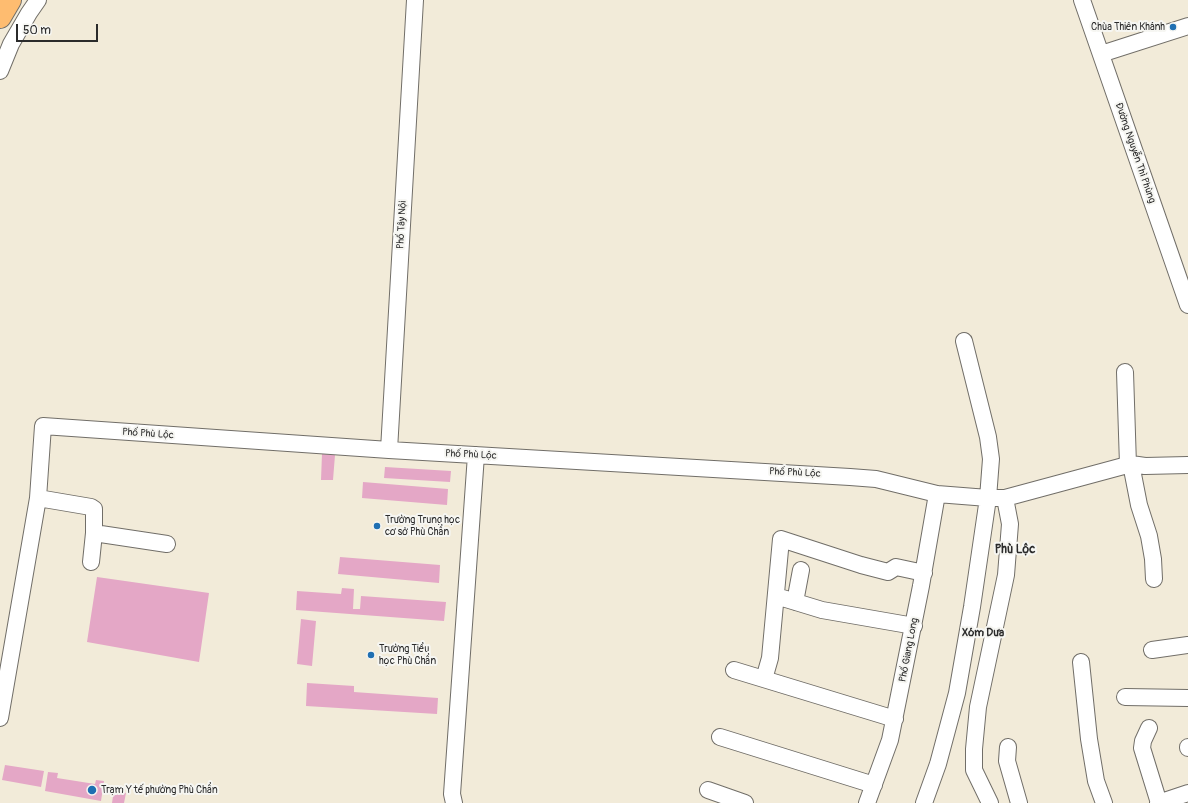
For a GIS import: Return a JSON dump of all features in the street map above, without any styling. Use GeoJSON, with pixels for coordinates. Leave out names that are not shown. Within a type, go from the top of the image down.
{"type":"FeatureCollection","features":[{"type":"Feature","properties":{"kind":"highway"},"geometry":{"type":"LineString","coordinates":[[0,17],[10,0]]}},
{"type":"Feature","properties":{"kind":"street"},"geometry":{"type":"LineString","coordinates":[[0,71],[11,44],[38,0]]}},
{"type":"Feature","properties":{"kind":"street","name":"Phố Tây Nội"},"geometry":{"type":"LineString","coordinates":[[390,450],[415,0]]}},
{"type":"Feature","properties":{"kind":"street","name":"Đường Nguyễn Thì Phùng"},"geometry":{"type":"LineString","coordinates":[[1082,0],[1188,304]]}},
{"type":"Feature","properties":{"kind":"street"},"geometry":{"type":"LineString","coordinates":[[1101,54],[1188,26]]}},
{"type":"Feature","properties":{"kind":"street"},"geometry":{"type":"LineString","coordinates":[[924,803],[938,764],[957,693],[972,607],[988,498],[991,459],[988,437],[964,340]]}},
{"type":"Feature","properties":{"kind":"street"},"geometry":{"type":"LineString","coordinates":[[1125,372],[1130,464],[1139,505],[1149,536],[1153,559],[1154,579]]}},
{"type":"Feature","properties":{"kind":"street","name":"Phố Phù Lộc"},"geometry":{"type":"LineString","coordinates":[[0,718],[38,498],[43,426],[390,450],[876,478],[938,494],[988,498],[1006,498],[1130,464],[1145,466],[1188,465]]}},
{"type":"Feature","properties":{"kind":"street"},"geometry":{"type":"LineString","coordinates":[[454,803],[452,794],[476,455]]}},
{"type":"Feature","properties":{"kind":"street","name":"Phố Giang Long"},"geometry":{"type":"LineString","coordinates":[[867,803],[890,740],[895,719],[914,626],[938,494]]}},
{"type":"Feature","properties":{"kind":"street"},"geometry":{"type":"LineString","coordinates":[[38,498],[92,508],[95,513],[91,562]]}},
{"type":"Feature","properties":{"kind":"street"},"geometry":{"type":"LineString","coordinates":[[990,803],[974,770],[974,750],[978,707],[1006,575],[1010,524],[1006,498]]}},
{"type":"Feature","properties":{"kind":"street"},"geometry":{"type":"LineString","coordinates":[[94,533],[167,544]]}},
{"type":"Feature","properties":{"kind":"street"},"geometry":{"type":"LineString","coordinates":[[764,679],[770,658],[781,539],[861,565],[888,572],[896,567],[924,573]]}},
{"type":"Feature","properties":{"kind":"street"},"geometry":{"type":"LineString","coordinates":[[795,602],[801,570]]}},
{"type":"Feature","properties":{"kind":"street"},"geometry":{"type":"LineString","coordinates":[[776,596],[822,610],[914,626]]}},
{"type":"Feature","properties":{"kind":"street"},"geometry":{"type":"LineString","coordinates":[[1152,650],[1188,645]]}},
{"type":"Feature","properties":{"kind":"street"},"geometry":{"type":"LineString","coordinates":[[1081,662],[1088,739],[1096,781],[1104,803]]}},
{"type":"Feature","properties":{"kind":"street"},"geometry":{"type":"LineString","coordinates":[[734,670],[895,719]]}},
{"type":"Feature","properties":{"kind":"street"},"geometry":{"type":"LineString","coordinates":[[1125,697],[1188,698]]}},
{"type":"Feature","properties":{"kind":"street"},"geometry":{"type":"LineString","coordinates":[[1149,728],[1143,741],[1142,748],[1158,803],[1188,793]]}},
{"type":"Feature","properties":{"kind":"street"},"geometry":{"type":"LineString","coordinates":[[720,737],[874,785]]}},
{"type":"Feature","properties":{"kind":"street"},"geometry":{"type":"LineString","coordinates":[[1008,747],[1007,761],[1019,803]]}},
{"type":"Feature","properties":{"kind":"street"},"geometry":{"type":"LineString","coordinates":[[708,790],[745,803]]}},
{"type":"Feature","properties":{"kind":"building"},"geometry":{"type":"Polygon","coordinates":[[[322,454],[335,455],[333,480],[321,480],[322,454]]]}},
{"type":"Feature","properties":{"kind":"building"},"geometry":{"type":"Polygon","coordinates":[[[385,467],[451,471],[450,482],[384,478],[385,467]]]}},
{"type":"Feature","properties":{"kind":"building"},"geometry":{"type":"Polygon","coordinates":[[[363,482],[448,489],[447,505],[362,498],[363,482]]]}},
{"type":"Feature","properties":{"kind":"building"},"geometry":{"type":"Polygon","coordinates":[[[340,557],[440,565],[439,583],[338,574],[340,557]]]}},
{"type":"Feature","properties":{"kind":"building"},"geometry":{"type":"Polygon","coordinates":[[[97,577],[209,593],[199,662],[87,642],[97,577]]]}},
{"type":"Feature","properties":{"kind":"building"},"geometry":{"type":"Polygon","coordinates":[[[342,588],[354,589],[353,609],[360,609],[361,596],[446,602],[444,621],[296,610],[297,591],[341,594],[342,588]]]}},
{"type":"Feature","properties":{"kind":"building"},"geometry":{"type":"Polygon","coordinates":[[[301,619],[316,621],[312,666],[297,664],[301,619]]]}},
{"type":"Feature","properties":{"kind":"building"},"geometry":{"type":"Polygon","coordinates":[[[307,683],[354,686],[354,692],[438,698],[437,714],[306,706],[307,683]]]}},
{"type":"Feature","properties":{"kind":"building"},"geometry":{"type":"Polygon","coordinates":[[[5,765],[44,771],[41,787],[2,780],[5,765]]]}},
{"type":"Feature","properties":{"kind":"building"},"geometry":{"type":"Polygon","coordinates":[[[48,772],[58,773],[57,778],[95,784],[96,780],[104,781],[101,801],[45,791],[48,772]]]}},
{"type":"Feature","properties":{"kind":"building"},"geometry":{"type":"Polygon","coordinates":[[[114,790],[126,793],[124,803],[112,803],[114,790]]]}},
{"type":"Feature","properties":{"kind":"place","name":"Chùa Thiên Khánh"},"geometry":{"type":"Point","coordinates":[1173,27]}},
{"type":"Feature","properties":{"kind":"place","name":"Trường Trung học cơ sở Phù Chẩn"},"geometry":{"type":"Point","coordinates":[377,526]}},
{"type":"Feature","properties":{"kind":"place","name":"Trường Tiểu học Phù Chẩn"},"geometry":{"type":"Point","coordinates":[371,655]}},
{"type":"Feature","properties":{"kind":"place","name":"Trạm Y tế phường Phù Chẩn"},"geometry":{"type":"Point","coordinates":[92,790]}},
{"type":"Feature","properties":{"kind":"district","name":"Phù Lộc"},"geometry":{"type":"Point","coordinates":[1015,550]}},
{"type":"Feature","properties":{"kind":"district","name":"Xóm Dưa"},"geometry":{"type":"Point","coordinates":[983,633]}}]}
